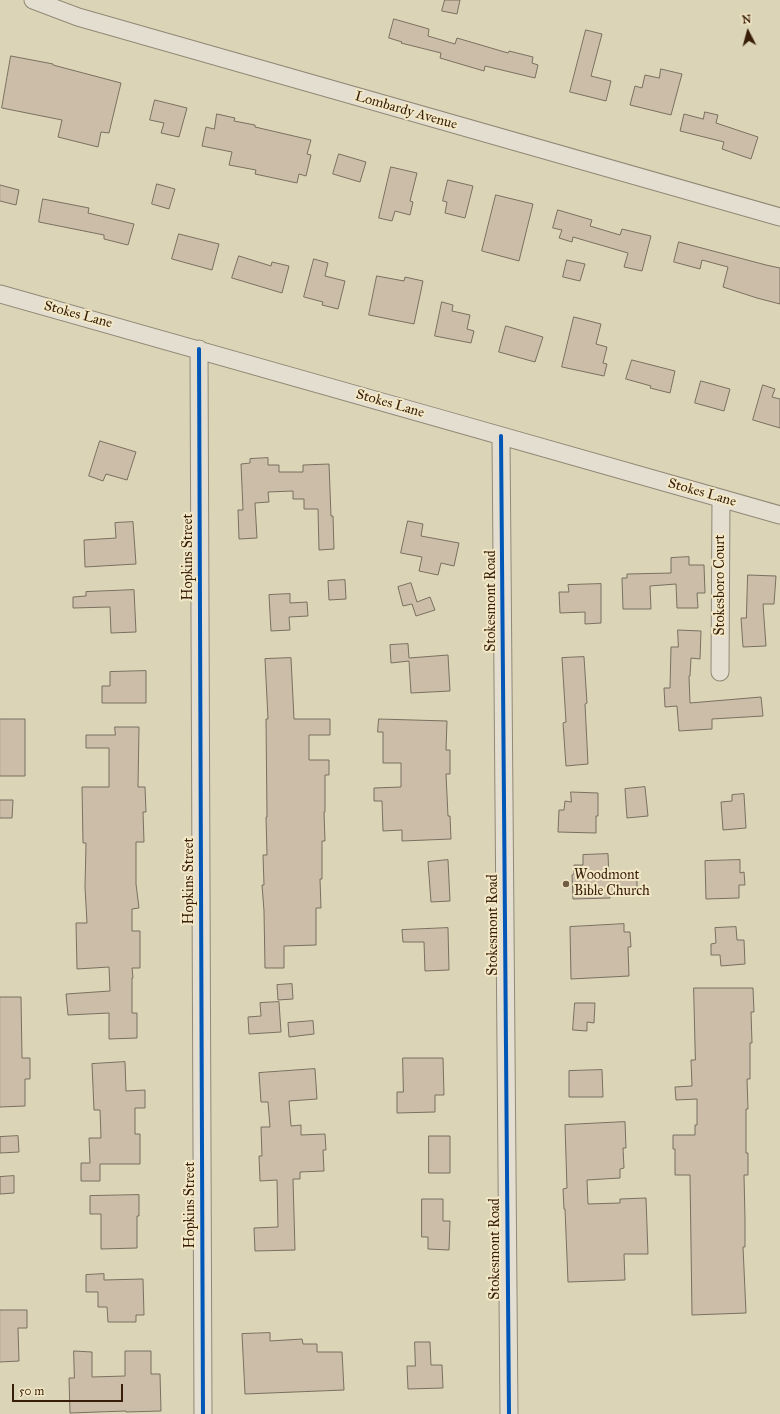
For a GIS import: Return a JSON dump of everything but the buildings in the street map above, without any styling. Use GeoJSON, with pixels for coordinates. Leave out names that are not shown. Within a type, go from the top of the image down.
{"type":"FeatureCollection","features":[{"type":"Feature","properties":{"kind":"street","name":"Lombardy Avenue"},"geometry":{"type":"LineString","coordinates":[[33,0],[78,17],[780,217]]}},
{"type":"Feature","properties":{"kind":"street","name":"Stokes Lane"},"geometry":{"type":"LineString","coordinates":[[0,294],[199,349],[780,515]]}},
{"type":"Feature","properties":{"kind":"street","name":"Hopkins Street"},"geometry":{"type":"LineString","coordinates":[[199,349],[203,1414]]}},
{"type":"Feature","properties":{"kind":"street","name":"Stokesmont Road"},"geometry":{"type":"LineString","coordinates":[[501,436],[509,1414]]}},
{"type":"Feature","properties":{"kind":"street","name":"Stokesboro Court"},"geometry":{"type":"LineString","coordinates":[[720,672],[721,498]]}},
{"type":"Feature","properties":{"kind":"cycle path"},"geometry":{"type":"LineString","coordinates":[[199,349],[203,1414]]}},
{"type":"Feature","properties":{"kind":"cycle path"},"geometry":{"type":"LineString","coordinates":[[501,436],[509,1414]]}},
{"type":"Feature","properties":{"kind":"place","name":"Woodmont Bible Church"},"geometry":{"type":"Point","coordinates":[566,884]}}]}
